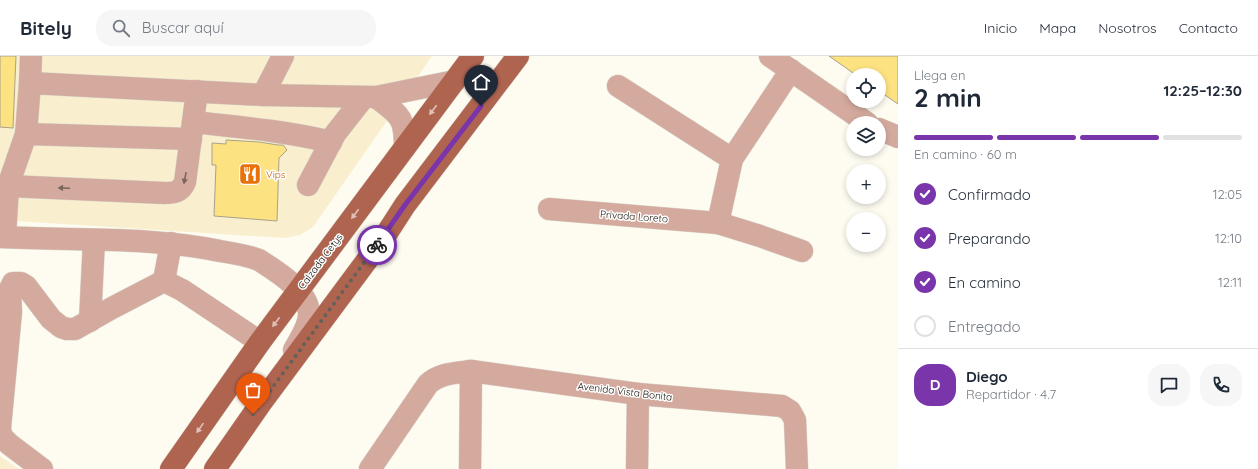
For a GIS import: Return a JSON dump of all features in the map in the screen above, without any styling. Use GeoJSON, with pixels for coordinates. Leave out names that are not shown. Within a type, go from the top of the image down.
{"type":"FeatureCollection","features":[{"type":"Feature","properties":{"kind":"main road","name":"Calzada Cetys"},"geometry":{"type":"LineString","coordinates":[[171,469],[260,342],[456,81],[473,56]]}},
{"type":"Feature","properties":{"kind":"main road"},"geometry":{"type":"LineString","coordinates":[[405,205],[409,191],[416,177],[501,56]]}},
{"type":"Feature","properties":{"kind":"main road"},"geometry":{"type":"LineString","coordinates":[[215,469],[261,403],[385,236],[405,205],[518,56]]}},
{"type":"Feature","properties":{"kind":"street"},"geometry":{"type":"LineString","coordinates":[[31,56],[26,134],[14,180],[7,237],[171,243],[208,248],[259,260],[299,290],[307,302],[309,314],[306,329],[294,351],[278,372],[261,403]]}},
{"type":"Feature","properties":{"kind":"street"},"geometry":{"type":"LineString","coordinates":[[263,95],[283,56]]}},
{"type":"Feature","properties":{"kind":"street"},"geometry":{"type":"LineString","coordinates":[[718,223],[732,159],[782,61],[857,116]]}},
{"type":"Feature","properties":{"kind":"street"},"geometry":{"type":"LineString","coordinates":[[30,83],[263,95],[370,97],[456,81]]}},
{"type":"Feature","properties":{"kind":"street"},"geometry":{"type":"LineString","coordinates":[[618,86],[732,159]]}},
{"type":"Feature","properties":{"kind":"street"},"geometry":{"type":"LineString","coordinates":[[14,180],[174,193],[182,189],[185,182],[197,91]]}},
{"type":"Feature","properties":{"kind":"street"},"geometry":{"type":"LineString","coordinates":[[308,185],[342,125],[370,97]]}},
{"type":"Feature","properties":{"kind":"street"},"geometry":{"type":"LineString","coordinates":[[370,97],[392,109],[402,121],[405,129],[405,147]]}},
{"type":"Feature","properties":{"kind":"street"},"geometry":{"type":"LineString","coordinates":[[26,134],[260,129],[313,137],[331,142]]}},
{"type":"Feature","properties":{"kind":"street"},"geometry":{"type":"LineString","coordinates":[[886,132],[898,137]]}},
{"type":"Feature","properties":{"kind":"street","name":"Privada Loreto"},"geometry":{"type":"LineString","coordinates":[[549,210],[718,223],[802,251]]}},
{"type":"Feature","properties":{"kind":"street"},"geometry":{"type":"LineString","coordinates":[[90,321],[94,240]]}},
{"type":"Feature","properties":{"kind":"street"},"geometry":{"type":"LineString","coordinates":[[164,281],[171,243]]}},
{"type":"Feature","properties":{"kind":"street"},"geometry":{"type":"LineString","coordinates":[[42,469],[9,444],[2,437],[0,429],[10,312],[10,289],[13,283],[21,282],[26,286],[50,319],[61,327],[75,329],[164,281]]}},
{"type":"Feature","properties":{"kind":"street"},"geometry":{"type":"LineString","coordinates":[[164,281],[182,290],[260,342]]}},
{"type":"Feature","properties":{"kind":"street"},"geometry":{"type":"LineString","coordinates":[[470,469],[471,371]]}},
{"type":"Feature","properties":{"kind":"street","name":"Avenida Vista Bonita"},"geometry":{"type":"LineString","coordinates":[[370,469],[432,380],[445,375],[471,371],[638,394],[782,406],[790,411],[796,424],[798,469]]}},
{"type":"Feature","properties":{"kind":"street"},"geometry":{"type":"LineString","coordinates":[[637,469],[638,394]]}},
{"type":"Feature","properties":{"kind":"shaded area"},"geometry":{"type":"Polygon","coordinates":[[[0,56],[432,56],[313,227],[300,235],[285,238],[0,220],[0,56]]]}},
{"type":"Feature","properties":{"kind":"shaded area"},"geometry":{"type":"Polygon","coordinates":[[[0,456],[19,469],[0,469],[0,456]]]}},
{"type":"Feature","properties":{"kind":"building"},"geometry":{"type":"Polygon","coordinates":[[[0,56],[16,56],[13,128],[0,127],[0,56]]]}},
{"type":"Feature","properties":{"kind":"building"},"geometry":{"type":"Polygon","coordinates":[[[829,56],[898,56],[898,104],[886,96],[886,68],[846,68],[829,56]]]}},
{"type":"Feature","properties":{"kind":"building"},"geometry":{"type":"Polygon","coordinates":[[[226,140],[283,145],[287,150],[279,158],[277,221],[214,216],[216,165],[212,165],[212,143],[226,144],[226,140]]]}},
{"type":"Feature","properties":{"kind":"way so far"},"geometry":{"type":"LineString","coordinates":[[253,414],[377,245]]}},
{"type":"Feature","properties":{"kind":"place","name":"Vips"},"geometry":{"type":"Point","coordinates":[250,174]}},
{"type":"Feature","properties":{"kind":"route"},"geometry":{"type":"LineString","coordinates":[[377,245],[385,236],[405,205],[481,106]]}}]}
